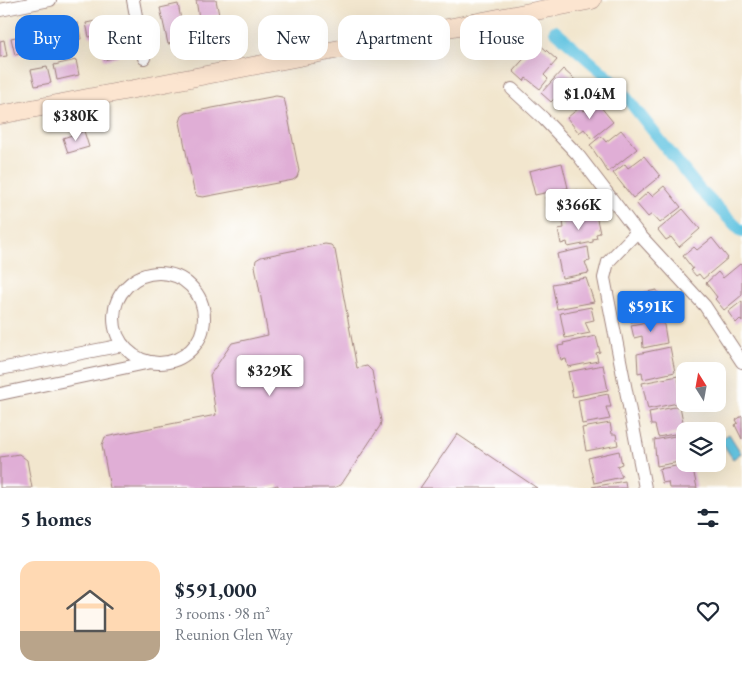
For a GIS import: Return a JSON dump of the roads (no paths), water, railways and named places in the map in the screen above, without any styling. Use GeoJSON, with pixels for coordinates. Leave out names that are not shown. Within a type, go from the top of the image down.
{"type":"FeatureCollection","features":[{"type":"Feature","properties":{"kind":"main road"},"geometry":{"type":"LineString","coordinates":[[0,115],[592,0]]}},
{"type":"Feature","properties":{"kind":"street"},"geometry":{"type":"LineString","coordinates":[[0,10],[50,0]]}},
{"type":"Feature","properties":{"kind":"street"},"geometry":{"type":"LineString","coordinates":[[133,0],[136,15]]}},
{"type":"Feature","properties":{"kind":"street"},"geometry":{"type":"LineString","coordinates":[[512,89],[578,155],[637,232],[705,306],[742,362]]}},
{"type":"Feature","properties":{"kind":"street"},"geometry":{"type":"LineString","coordinates":[[637,232],[608,262],[604,278],[645,488]]}},
{"type":"Feature","properties":{"kind":"street"},"geometry":{"type":"LineString","coordinates":[[0,394],[151,362],[163,362],[181,356],[195,345],[201,334],[203,310],[196,292],[176,276],[157,273],[138,278],[120,296],[115,315],[117,334],[123,345],[136,356],[151,362]]}},
{"type":"Feature","properties":{"kind":"street"},"geometry":{"type":"LineString","coordinates":[[0,369],[123,345]]}},
{"type":"Feature","properties":{"kind":"water"},"geometry":{"type":"Polygon","coordinates":[[[729,434],[741,453],[733,459],[726,449],[726,436],[729,434]]]}},
{"type":"Feature","properties":{"kind":"waterway"},"geometry":{"type":"LineString","coordinates":[[555,31],[614,82],[699,189],[742,232]]}}]}
